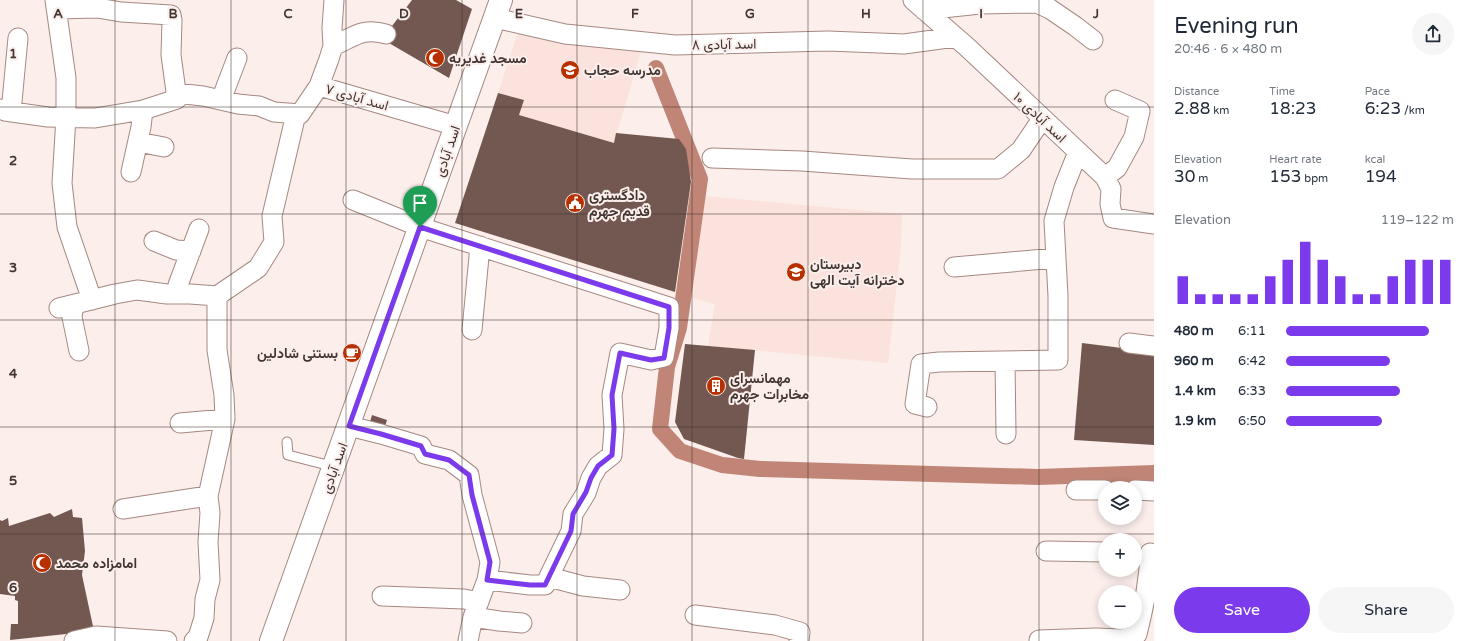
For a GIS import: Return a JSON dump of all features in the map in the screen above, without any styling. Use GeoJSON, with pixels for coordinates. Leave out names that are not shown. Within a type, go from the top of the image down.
{"type":"FeatureCollection","features":[{"type":"Feature","properties":{"kind":"main road","name":"اسد آبادی"},"geometry":{"type":"LineString","coordinates":[[271,641],[498,9]]}},
{"type":"Feature","properties":{"kind":"street"},"geometry":{"type":"LineString","coordinates":[[320,86],[333,46],[332,28],[334,0]]}},
{"type":"Feature","properties":{"kind":"street"},"geometry":{"type":"LineString","coordinates":[[919,5],[1037,3],[1050,9],[1093,40]]}},
{"type":"Feature","properties":{"kind":"street"},"geometry":{"type":"LineString","coordinates":[[18,38],[6,110],[48,117],[66,117],[95,118],[143,110],[177,99],[171,55],[171,15],[121,12],[56,4],[66,78],[66,117],[62,183],[67,227],[92,300]]}},
{"type":"Feature","properties":{"kind":"street","name":"اسد آبادی ۱۰"},"geometry":{"type":"LineString","coordinates":[[919,5],[1078,152],[1104,178],[1111,189],[1110,204],[1113,218],[1154,224]]}},
{"type":"Feature","properties":{"kind":"street","name":"اسد آبادی ۸"},"geometry":{"type":"LineString","coordinates":[[498,9],[565,34],[675,45],[828,41],[904,44],[955,37]]}},
{"type":"Feature","properties":{"kind":"street"},"geometry":{"type":"LineString","coordinates":[[333,46],[361,32],[374,30],[386,34]]}},
{"type":"Feature","properties":{"kind":"street"},"geometry":{"type":"LineString","coordinates":[[221,100],[237,58]]}},
{"type":"Feature","properties":{"kind":"street","name":"اسد آبادی ۷"},"geometry":{"type":"LineString","coordinates":[[296,114],[300,114],[320,86],[456,126]]}},
{"type":"Feature","properties":{"kind":"street"},"geometry":{"type":"LineString","coordinates":[[79,351],[72,317],[67,307],[115,294],[137,290],[217,296],[258,268],[274,242],[272,216],[296,114],[274,112],[259,106],[238,104],[203,96],[176,93]]}},
{"type":"Feature","properties":{"kind":"street"},"geometry":{"type":"LineString","coordinates":[[1104,178],[1117,168],[1134,137],[1140,111],[1115,100]]}},
{"type":"Feature","properties":{"kind":"street"},"geometry":{"type":"LineString","coordinates":[[131,172],[141,127],[143,110]]}},
{"type":"Feature","properties":{"kind":"street"},"geometry":{"type":"LineString","coordinates":[[712,158],[802,161],[912,169],[998,169],[1021,150],[1042,119]]}},
{"type":"Feature","properties":{"kind":"street"},"geometry":{"type":"LineString","coordinates":[[138,142],[164,147]]}},
{"type":"Feature","properties":{"kind":"street"},"geometry":{"type":"LineString","coordinates":[[927,407],[915,404],[921,364],[939,362],[1058,360],[1058,296],[1054,221],[1064,188],[1078,152]]}},
{"type":"Feature","properties":{"kind":"street"},"geometry":{"type":"LineString","coordinates":[[353,200],[420,227],[669,307],[669,328],[664,358],[651,360],[620,353],[612,395],[614,429],[612,455],[598,466],[591,478],[586,492],[573,514],[571,531],[545,585],[530,585],[487,580]]}},
{"type":"Feature","properties":{"kind":"street"},"geometry":{"type":"LineString","coordinates":[[177,294],[178,284],[199,229]]}},
{"type":"Feature","properties":{"kind":"street"},"geometry":{"type":"LineString","coordinates":[[154,241],[176,250],[191,251]]}},
{"type":"Feature","properties":{"kind":"street"},"geometry":{"type":"LineString","coordinates":[[472,330],[480,246]]}},
{"type":"Feature","properties":{"kind":"street"},"geometry":{"type":"LineString","coordinates":[[954,268],[1056,258]]}},
{"type":"Feature","properties":{"kind":"street"},"geometry":{"type":"LineString","coordinates":[[194,641],[198,637],[204,618],[205,599],[210,580],[208,542],[210,513],[208,496],[225,418],[221,368],[217,350],[217,296]]}},
{"type":"Feature","properties":{"kind":"street"},"geometry":{"type":"LineString","coordinates":[[1129,343],[1154,346]]}},
{"type":"Feature","properties":{"kind":"street"},"geometry":{"type":"LineString","coordinates":[[1004,361],[1006,434]]}},
{"type":"Feature","properties":{"kind":"street"},"geometry":{"type":"LineString","coordinates":[[180,422],[225,418]]}},
{"type":"Feature","properties":{"kind":"street"},"geometry":{"type":"LineString","coordinates":[[349,426],[421,446],[425,454],[449,460],[469,475],[472,495],[490,562],[487,580],[476,609],[468,641]]}},
{"type":"Feature","properties":{"kind":"street"},"geometry":{"type":"LineString","coordinates":[[1076,490],[1098,490]]}},
{"type":"Feature","properties":{"kind":"street"},"geometry":{"type":"LineString","coordinates":[[1142,490],[1154,491]]}},
{"type":"Feature","properties":{"kind":"street"},"geometry":{"type":"LineString","coordinates":[[123,510],[208,496]]}},
{"type":"Feature","properties":{"kind":"street"},"geometry":{"type":"LineString","coordinates":[[1046,551],[1098,552]]}},
{"type":"Feature","properties":{"kind":"street"},"geometry":{"type":"LineString","coordinates":[[1039,640],[1096,638],[1122,639],[1137,634],[1149,573],[1146,551]]}},
{"type":"Feature","properties":{"kind":"street"},"geometry":{"type":"LineString","coordinates":[[549,577],[583,586],[620,590]]}},
{"type":"Feature","properties":{"kind":"street"},"geometry":{"type":"LineString","coordinates":[[382,596],[464,599],[476,609],[499,622],[522,623]]}},
{"type":"Feature","properties":{"kind":"street"},"geometry":{"type":"LineString","coordinates":[[695,615],[775,624],[800,632],[799,641]]}},
{"type":"Feature","properties":{"kind":"street"},"geometry":{"type":"LineString","coordinates":[[75,641],[96,636],[167,641]]}},
{"type":"Feature","properties":{"kind":"lane"},"geometry":{"type":"LineString","coordinates":[[287,442],[288,455],[334,466]]}},
{"type":"Feature","properties":{"kind":"shaded area","name":"مدرسه حجاب"},"geometry":{"type":"Polygon","coordinates":[[[519,29],[642,48],[614,143],[519,115],[524,100],[498,93],[519,29]]]}},
{"type":"Feature","properties":{"kind":"shaded area","name":"دبیرستان دخترانه آیت الهی"},"geometry":{"type":"Polygon","coordinates":[[[705,196],[902,214],[901,246],[888,363],[708,346],[715,304],[692,298],[705,196]]]}},
{"type":"Feature","properties":{"kind":"building","name":"مسجد غدیریه"},"geometry":{"type":"Polygon","coordinates":[[[412,0],[456,0],[472,9],[449,78],[382,39],[412,0]]]}},
{"type":"Feature","properties":{"kind":"building","name":"دادگستری قدیم جهرم"},"geometry":{"type":"Polygon","coordinates":[[[498,93],[524,100],[519,115],[614,143],[616,133],[679,139],[686,149],[691,182],[675,292],[455,223],[498,93]]]}},
{"type":"Feature","properties":{"kind":"building"},"geometry":{"type":"Polygon","coordinates":[[[1082,343],[1154,352],[1154,445],[1074,440],[1082,343]]]}},
{"type":"Feature","properties":{"kind":"building","name":"مهمانسرای مخابرات جهرم"},"geometry":{"type":"Polygon","coordinates":[[[685,344],[755,350],[744,459],[684,439],[675,422],[685,344]]]}},
{"type":"Feature","properties":{"kind":"building"},"geometry":{"type":"Polygon","coordinates":[[[372,415],[387,420],[384,430],[369,425],[372,415]]]}},
{"type":"Feature","properties":{"kind":"building","name":"امامزاده محمد"},"geometry":{"type":"Polygon","coordinates":[[[72,509],[73,517],[82,518],[85,551],[82,575],[94,631],[10,640],[11,624],[18,624],[18,601],[15,600],[15,596],[0,594],[0,520],[2,521],[8,518],[9,526],[50,513],[54,517],[72,509]]]}},
{"type":"Feature","properties":{"kind":"waterway"},"geometry":{"type":"LineString","coordinates":[[656,68],[700,179],[679,328],[667,367],[660,429],[680,451],[722,465],[760,469],[1038,477],[1154,473]]}},
{"type":"Feature","properties":{"kind":"place","name":"مسجد غدیریه"},"geometry":{"type":"Point","coordinates":[435,58]}},
{"type":"Feature","properties":{"kind":"place","name":"مدرسه حجاب"},"geometry":{"type":"Point","coordinates":[570,70]}},
{"type":"Feature","properties":{"kind":"place","name":"دادگستری قدیم جهرم"},"geometry":{"type":"Point","coordinates":[575,203]}},
{"type":"Feature","properties":{"kind":"place","name":"دبیرستان دخترانه آیت الهی"},"geometry":{"type":"Point","coordinates":[796,272]}},
{"type":"Feature","properties":{"kind":"place","name":"بستنی شادلین"},"geometry":{"type":"Point","coordinates":[352,353]}},
{"type":"Feature","properties":{"kind":"place","name":"مهمانسرای مخابرات جهرم"},"geometry":{"type":"Point","coordinates":[716,386]}},
{"type":"Feature","properties":{"kind":"place","name":"امامزاده محمد"},"geometry":{"type":"Point","coordinates":[42,563]}},
{"type":"Feature","properties":{"kind":"route"},"geometry":{"type":"LineString","coordinates":[[420,227],[669,307],[669,328],[664,358],[651,360],[620,353],[615,372],[612,395],[614,429],[612,455],[598,466],[591,478],[586,492],[573,514],[571,531],[545,585],[530,585],[487,580],[490,562],[472,495],[469,475],[449,460],[425,454],[421,446],[349,426],[420,227]]}}]}
